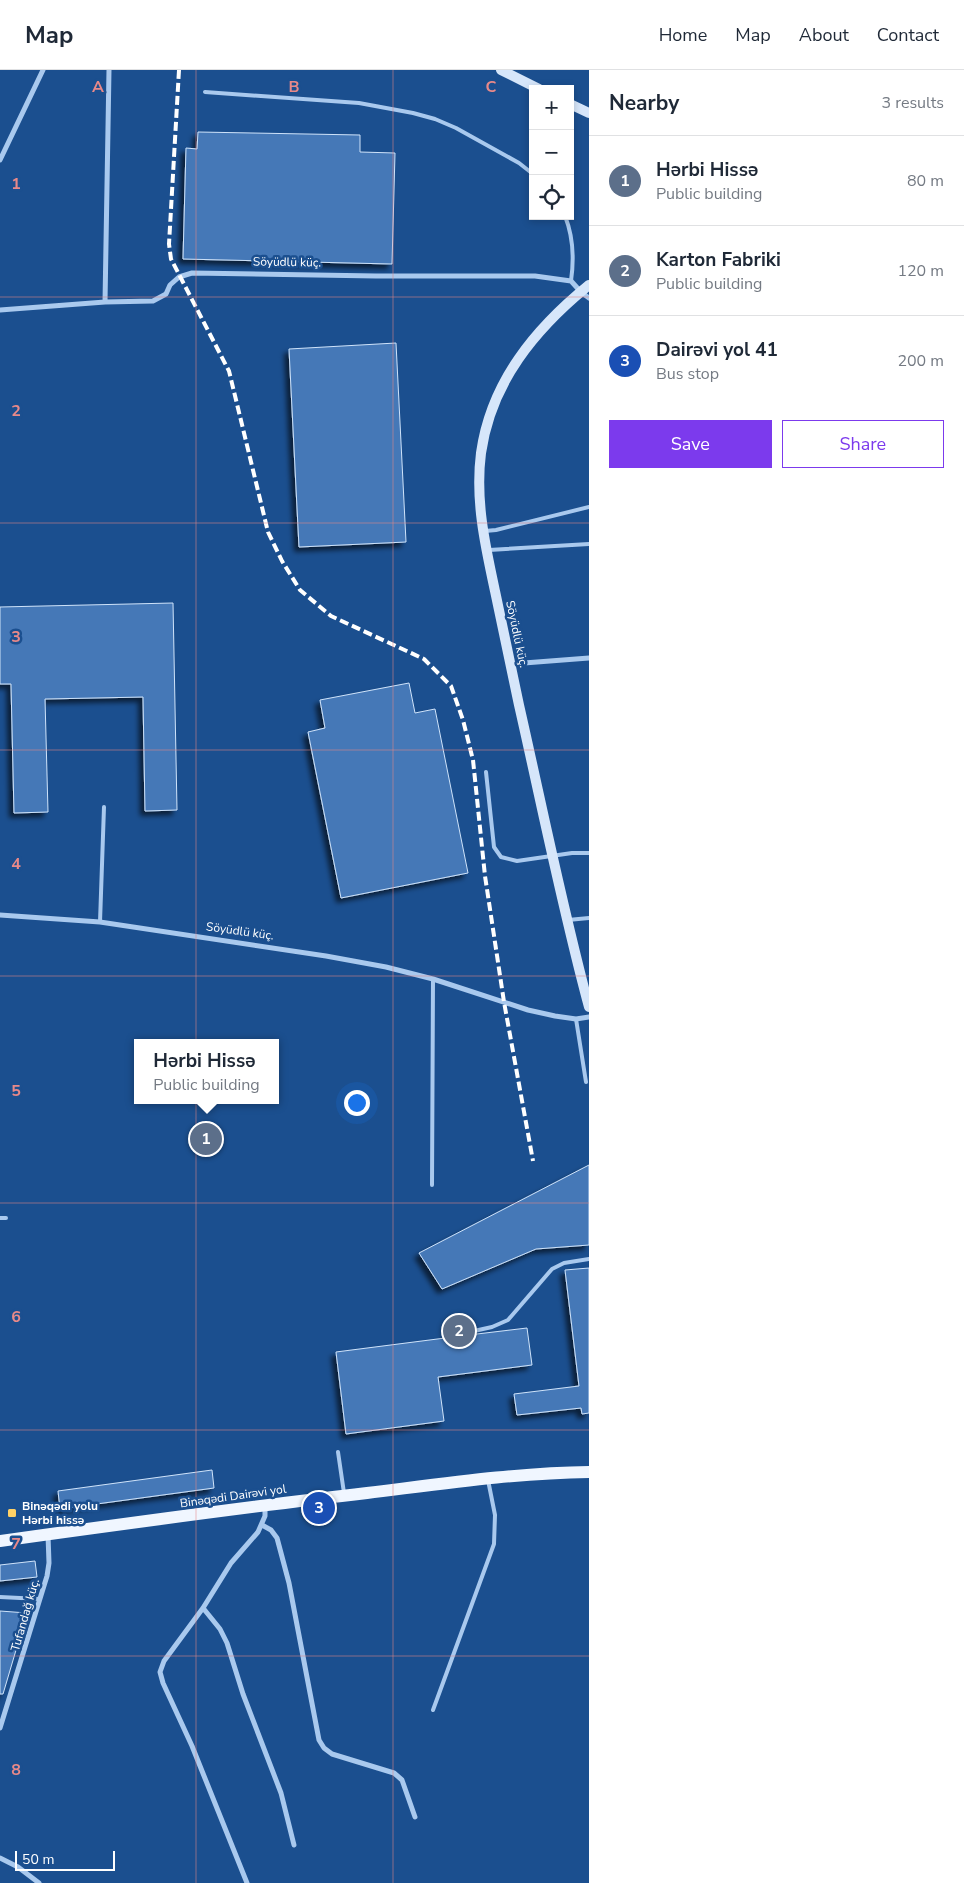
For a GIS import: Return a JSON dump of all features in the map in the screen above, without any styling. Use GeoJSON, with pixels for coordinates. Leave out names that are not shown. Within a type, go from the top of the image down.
{"type":"FeatureCollection","features":[{"type":"Feature","properties":{"kind":"main road","name":"Binəqədi Dairəvi yol"},"geometry":{"type":"LineString","coordinates":[[0,1541],[264,1505],[488,1478],[589,1472]]}},
{"type":"Feature","properties":{"kind":"street"},"geometry":{"type":"LineString","coordinates":[[0,160],[43,70]]}},
{"type":"Feature","properties":{"kind":"street"},"geometry":{"type":"LineString","coordinates":[[105,302],[109,70]]}},
{"type":"Feature","properties":{"kind":"street"},"geometry":{"type":"LineString","coordinates":[[501,70],[531,85]]}},
{"type":"Feature","properties":{"kind":"street"},"geometry":{"type":"LineString","coordinates":[[574,106],[589,113]]}},
{"type":"Feature","properties":{"kind":"street","name":"Söyüdlü küç."},"geometry":{"type":"LineString","coordinates":[[0,310],[153,300],[161,298],[166,294],[170,285],[179,277],[192,273],[536,276],[571,281],[586,291],[526,346],[507,375],[488,421],[481,452],[478,485],[486,551],[510,664],[589,1007]]}},
{"type":"Feature","properties":{"kind":"street"},"geometry":{"type":"LineString","coordinates":[[510,664],[589,658]]}},
{"type":"Feature","properties":{"kind":"street","name":"Söyüdlü küç."},"geometry":{"type":"LineString","coordinates":[[0,915],[100,922],[326,956],[386,967],[432,979],[528,1010],[576,1019],[589,1017]]}},
{"type":"Feature","properties":{"kind":"street"},"geometry":{"type":"LineString","coordinates":[[247,1883],[195,1753],[163,1684],[160,1672],[164,1661],[203,1608],[231,1563],[262,1525],[265,1516],[264,1505]]}},
{"type":"Feature","properties":{"kind":"street"},"geometry":{"type":"LineString","coordinates":[[262,1525],[271,1530],[276,1538],[289,1583],[320,1740],[324,1748],[332,1754],[394,1773],[402,1780],[415,1817]]}},
{"type":"Feature","properties":{"kind":"street","name":"Tufandağ küç."},"geometry":{"type":"LineString","coordinates":[[0,1728],[40,1599],[49,1562],[50,1546],[48,1535]]}},
{"type":"Feature","properties":{"kind":"street"},"geometry":{"type":"LineString","coordinates":[[203,1608],[220,1629],[227,1643],[243,1694],[282,1793],[294,1845]]}},
{"type":"Feature","properties":{"kind":"street"},"geometry":{"type":"LineString","coordinates":[[0,1858],[18,1867],[40,1883]]}},
{"type":"Feature","properties":{"kind":"lane"},"geometry":{"type":"LineString","coordinates":[[205,92],[359,103],[413,113],[435,119],[456,128],[519,163],[529,171]]}},
{"type":"Feature","properties":{"kind":"lane"},"geometry":{"type":"LineString","coordinates":[[566,220],[573,257],[571,281]]}},
{"type":"Feature","properties":{"kind":"lane"},"geometry":{"type":"LineString","coordinates":[[483,531],[496,530],[589,507]]}},
{"type":"Feature","properties":{"kind":"lane"},"geometry":{"type":"LineString","coordinates":[[486,551],[589,544]]}},
{"type":"Feature","properties":{"kind":"lane"},"geometry":{"type":"LineString","coordinates":[[486,772],[494,847],[501,857],[517,860],[589,853]]}},
{"type":"Feature","properties":{"kind":"lane"},"geometry":{"type":"LineString","coordinates":[[100,922],[104,807]]}},
{"type":"Feature","properties":{"kind":"lane"},"geometry":{"type":"LineString","coordinates":[[568,920],[589,918]]}},
{"type":"Feature","properties":{"kind":"lane"},"geometry":{"type":"LineString","coordinates":[[432,979],[432,1185]]}},
{"type":"Feature","properties":{"kind":"lane"},"geometry":{"type":"LineString","coordinates":[[576,1019],[586,1082]]}},
{"type":"Feature","properties":{"kind":"lane"},"geometry":{"type":"LineString","coordinates":[[0,1218],[6,1218]]}},
{"type":"Feature","properties":{"kind":"lane"},"geometry":{"type":"LineString","coordinates":[[456,1335],[492,1327],[508,1320],[552,1269],[564,1264],[589,1259]]}},
{"type":"Feature","properties":{"kind":"lane"},"geometry":{"type":"LineString","coordinates":[[338,1452],[345,1495]]}},
{"type":"Feature","properties":{"kind":"lane"},"geometry":{"type":"LineString","coordinates":[[433,1710],[494,1544],[495,1515],[488,1478]]}},
{"type":"Feature","properties":{"kind":"lane"},"geometry":{"type":"LineString","coordinates":[[0,1597],[40,1599]]}},
{"type":"Feature","properties":{"kind":"building"},"geometry":{"type":"Polygon","coordinates":[[[198,132],[360,135],[360,152],[395,153],[392,264],[183,259],[186,148],[197,149],[198,132]]]}},
{"type":"Feature","properties":{"kind":"building"},"geometry":{"type":"Polygon","coordinates":[[[396,343],[406,542],[299,547],[289,349],[396,343]]]}},
{"type":"Feature","properties":{"kind":"building"},"geometry":{"type":"Polygon","coordinates":[[[173,603],[177,810],[145,811],[143,697],[45,699],[48,812],[14,813],[11,684],[0,684],[0,607],[173,603]]]}},
{"type":"Feature","properties":{"kind":"building"},"geometry":{"type":"Polygon","coordinates":[[[409,683],[415,713],[435,709],[468,873],[341,898],[308,732],[325,728],[320,700],[409,683]]]}},
{"type":"Feature","properties":{"kind":"building"},"geometry":{"type":"Polygon","coordinates":[[[589,1165],[589,1245],[536,1249],[442,1289],[419,1253],[589,1165]]]}},
{"type":"Feature","properties":{"kind":"building"},"geometry":{"type":"Polygon","coordinates":[[[589,1268],[589,1413],[582,1414],[581,1408],[517,1415],[514,1394],[579,1386],[565,1270],[589,1268]]]}},
{"type":"Feature","properties":{"kind":"building"},"geometry":{"type":"Polygon","coordinates":[[[527,1328],[532,1365],[438,1377],[444,1421],[346,1434],[336,1352],[453,1337],[457,1339],[477,1334],[527,1328]]]}},
{"type":"Feature","properties":{"kind":"building"},"geometry":{"type":"Polygon","coordinates":[[[212,1470],[214,1488],[60,1509],[58,1491],[212,1470]]]}},
{"type":"Feature","properties":{"kind":"building"},"geometry":{"type":"Polygon","coordinates":[[[35,1561],[37,1577],[0,1581],[0,1565],[35,1561]]]}},
{"type":"Feature","properties":{"kind":"building"},"geometry":{"type":"Polygon","coordinates":[[[0,1611],[27,1613],[3,1694],[0,1694],[0,1611]]]}},
{"type":"Feature","properties":{"kind":"railway"},"geometry":{"type":"LineString","coordinates":[[179,70],[169,244],[171,259],[229,371],[268,532],[282,561],[300,590],[331,616],[424,659],[451,686],[463,720],[473,760],[485,876],[504,1002],[533,1161]]}},
{"type":"Feature","properties":{"kind":"place","name":"Hərbi Hissə"},"geometry":{"type":"Point","coordinates":[206,1139]}},
{"type":"Feature","properties":{"kind":"place","name":"Karton Fabriki"},"geometry":{"type":"Point","coordinates":[459,1331]}},
{"type":"Feature","properties":{"kind":"place","name":"Dairəvi yol 41"},"geometry":{"type":"Point","coordinates":[319,1508]}},
{"type":"Feature","properties":{"kind":"place","name":"Binəqədi yolu Hərbi hissə"},"geometry":{"type":"Point","coordinates":[12,1513]}}]}
